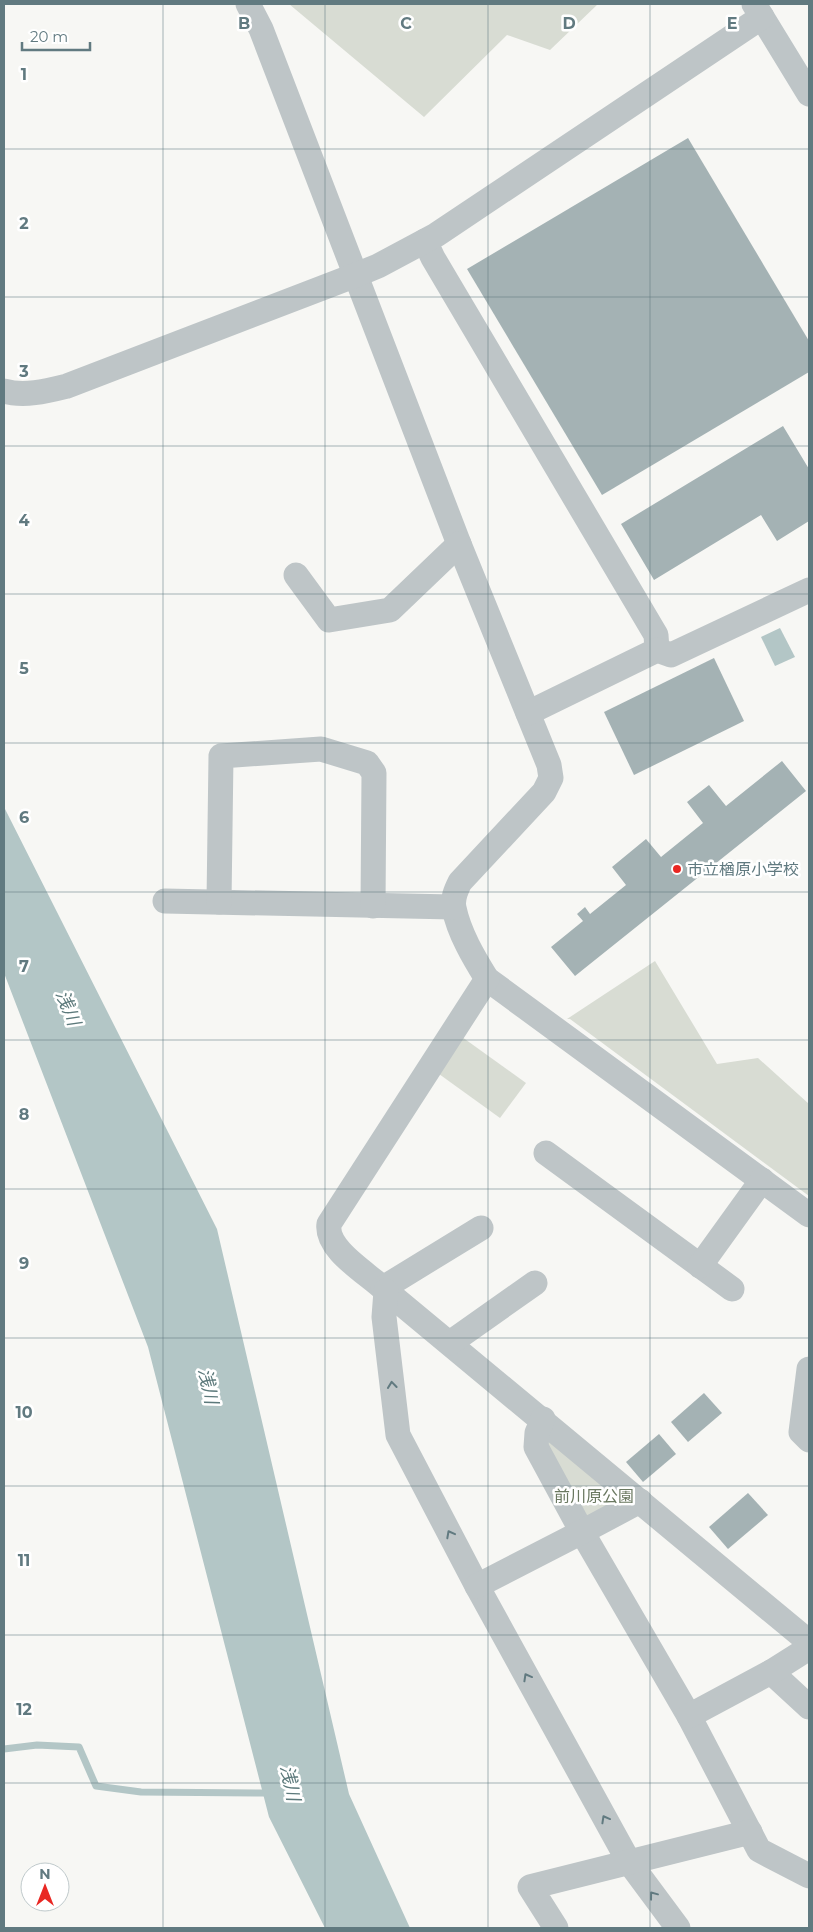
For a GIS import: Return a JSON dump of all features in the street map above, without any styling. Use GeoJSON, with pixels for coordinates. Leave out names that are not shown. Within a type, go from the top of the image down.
{"type":"FeatureCollection","features":[{"type":"Feature","properties":{"kind":"street"},"geometry":{"type":"LineString","coordinates":[[248,4],[260,29],[459,544],[549,765],[551,778],[544,792],[460,882],[454,900],[470,950],[487,979],[809,1215]]}},
{"type":"Feature","properties":{"kind":"street"},"geometry":{"type":"LineString","coordinates":[[4,391],[10,393],[38,392],[67,386],[378,266],[425,241],[758,10],[808,91]]}},
{"type":"Feature","properties":{"kind":"street"},"geometry":{"type":"LineString","coordinates":[[425,241],[433,258],[656,636],[657,650]]}},
{"type":"Feature","properties":{"kind":"street"},"geometry":{"type":"LineString","coordinates":[[296,575],[329,620],[390,610],[459,544]]}},
{"type":"Feature","properties":{"kind":"street"},"geometry":{"type":"LineString","coordinates":[[528,713],[657,650],[671,655],[809,590]]}},
{"type":"Feature","properties":{"kind":"street"},"geometry":{"type":"LineString","coordinates":[[219,902],[221,756],[321,749],[367,763],[374,773],[373,906]]}},
{"type":"Feature","properties":{"kind":"street"},"geometry":{"type":"LineString","coordinates":[[165,901],[373,906],[454,900]]}},
{"type":"Feature","properties":{"kind":"street"},"geometry":{"type":"LineString","coordinates":[[487,979],[329,1224],[328,1231],[336,1248],[384,1290],[809,1642]]}},
{"type":"Feature","properties":{"kind":"street"},"geometry":{"type":"LineString","coordinates":[[546,1154],[582,1193],[700,1266],[732,1290]]}},
{"type":"Feature","properties":{"kind":"street"},"geometry":{"type":"LineString","coordinates":[[700,1266],[762,1180]]}},
{"type":"Feature","properties":{"kind":"street"},"geometry":{"type":"LineString","coordinates":[[384,1290],[481,1228]]}},
{"type":"Feature","properties":{"kind":"street"},"geometry":{"type":"LineString","coordinates":[[450,1343],[535,1283]]}},
{"type":"Feature","properties":{"kind":"street"},"geometry":{"type":"LineString","coordinates":[[384,1290],[384,1317],[398,1435],[477,1586],[629,1862],[678,1928]]}},
{"type":"Feature","properties":{"kind":"street"},"geometry":{"type":"LineString","coordinates":[[809,1369],[801,1432],[809,1440]]}},
{"type":"Feature","properties":{"kind":"street"},"geometry":{"type":"LineString","coordinates":[[543,1420],[537,1433],[536,1447],[582,1532],[689,1716],[759,1850],[809,1876]]}},
{"type":"Feature","properties":{"kind":"street"},"geometry":{"type":"LineString","coordinates":[[477,1586],[640,1501]]}},
{"type":"Feature","properties":{"kind":"street"},"geometry":{"type":"LineString","coordinates":[[689,1716],[772,1672],[809,1648]]}},
{"type":"Feature","properties":{"kind":"street"},"geometry":{"type":"LineString","coordinates":[[772,1672],[809,1707]]}},
{"type":"Feature","properties":{"kind":"street"},"geometry":{"type":"LineString","coordinates":[[556,1928],[530,1887],[750,1832]]}},
{"type":"Feature","properties":{"kind":"green space"},"geometry":{"type":"Polygon","coordinates":[[[289,4],[598,4],[550,50],[507,35],[424,117],[289,4]]]}},
{"type":"Feature","properties":{"kind":"green space"},"geometry":{"type":"Polygon","coordinates":[[[655,961],[717,1064],[758,1058],[809,1104],[809,1196],[570,1019],[567,1019],[655,961]]]}},
{"type":"Feature","properties":{"kind":"green space"},"geometry":{"type":"Polygon","coordinates":[[[462,1037],[526,1083],[500,1118],[439,1074],[462,1037]]]}},
{"type":"Feature","properties":{"kind":"green space","name":"前川原公園"},"geometry":{"type":"Polygon","coordinates":[[[537,1433],[640,1501],[582,1532],[537,1433]]]}},
{"type":"Feature","properties":{"kind":"water"},"geometry":{"type":"Polygon","coordinates":[[[780,628],[795,657],[775,666],[761,637],[780,628]]]}},
{"type":"Feature","properties":{"kind":"water","name":"浅川"},"geometry":{"type":"Polygon","coordinates":[[[4,807],[217,1229],[349,1794],[410,1928],[325,1928],[269,1817],[148,1347],[4,973],[4,807]]]}},
{"type":"Feature","properties":{"kind":"building"},"geometry":{"type":"Polygon","coordinates":[[[688,138],[809,341],[809,372],[602,495],[467,269],[688,138]]]}},
{"type":"Feature","properties":{"kind":"building"},"geometry":{"type":"Polygon","coordinates":[[[783,426],[809,469],[809,521],[777,541],[761,515],[654,580],[621,524],[783,426]]]}},
{"type":"Feature","properties":{"kind":"building"},"geometry":{"type":"Polygon","coordinates":[[[714,658],[744,721],[634,775],[604,712],[714,658]]]}},
{"type":"Feature","properties":{"kind":"building"},"geometry":{"type":"Polygon","coordinates":[[[782,761],[806,791],[575,976],[551,947],[583,921],[577,914],[585,907],[590,914],[626,885],[612,867],[646,839],[661,857],[703,823],[687,802],[709,785],[726,806],[782,761]]]}},
{"type":"Feature","properties":{"kind":"building"},"geometry":{"type":"Polygon","coordinates":[[[704,1393],[722,1413],[688,1442],[671,1422],[704,1393]]]}},
{"type":"Feature","properties":{"kind":"building"},"geometry":{"type":"Polygon","coordinates":[[[659,1434],[676,1454],[643,1482],[626,1462],[659,1434]]]}},
{"type":"Feature","properties":{"kind":"building"},"geometry":{"type":"Polygon","coordinates":[[[748,1493],[768,1515],[728,1549],[709,1527],[748,1493]]]}},
{"type":"Feature","properties":{"kind":"waterway"},"geometry":{"type":"LineString","coordinates":[[4,1749],[37,1745],[79,1747],[96,1786],[141,1792],[270,1793]]}},
{"type":"Feature","properties":{"kind":"place","name":"市立楢原小学校"},"geometry":{"type":"Point","coordinates":[677,869]}}]}
